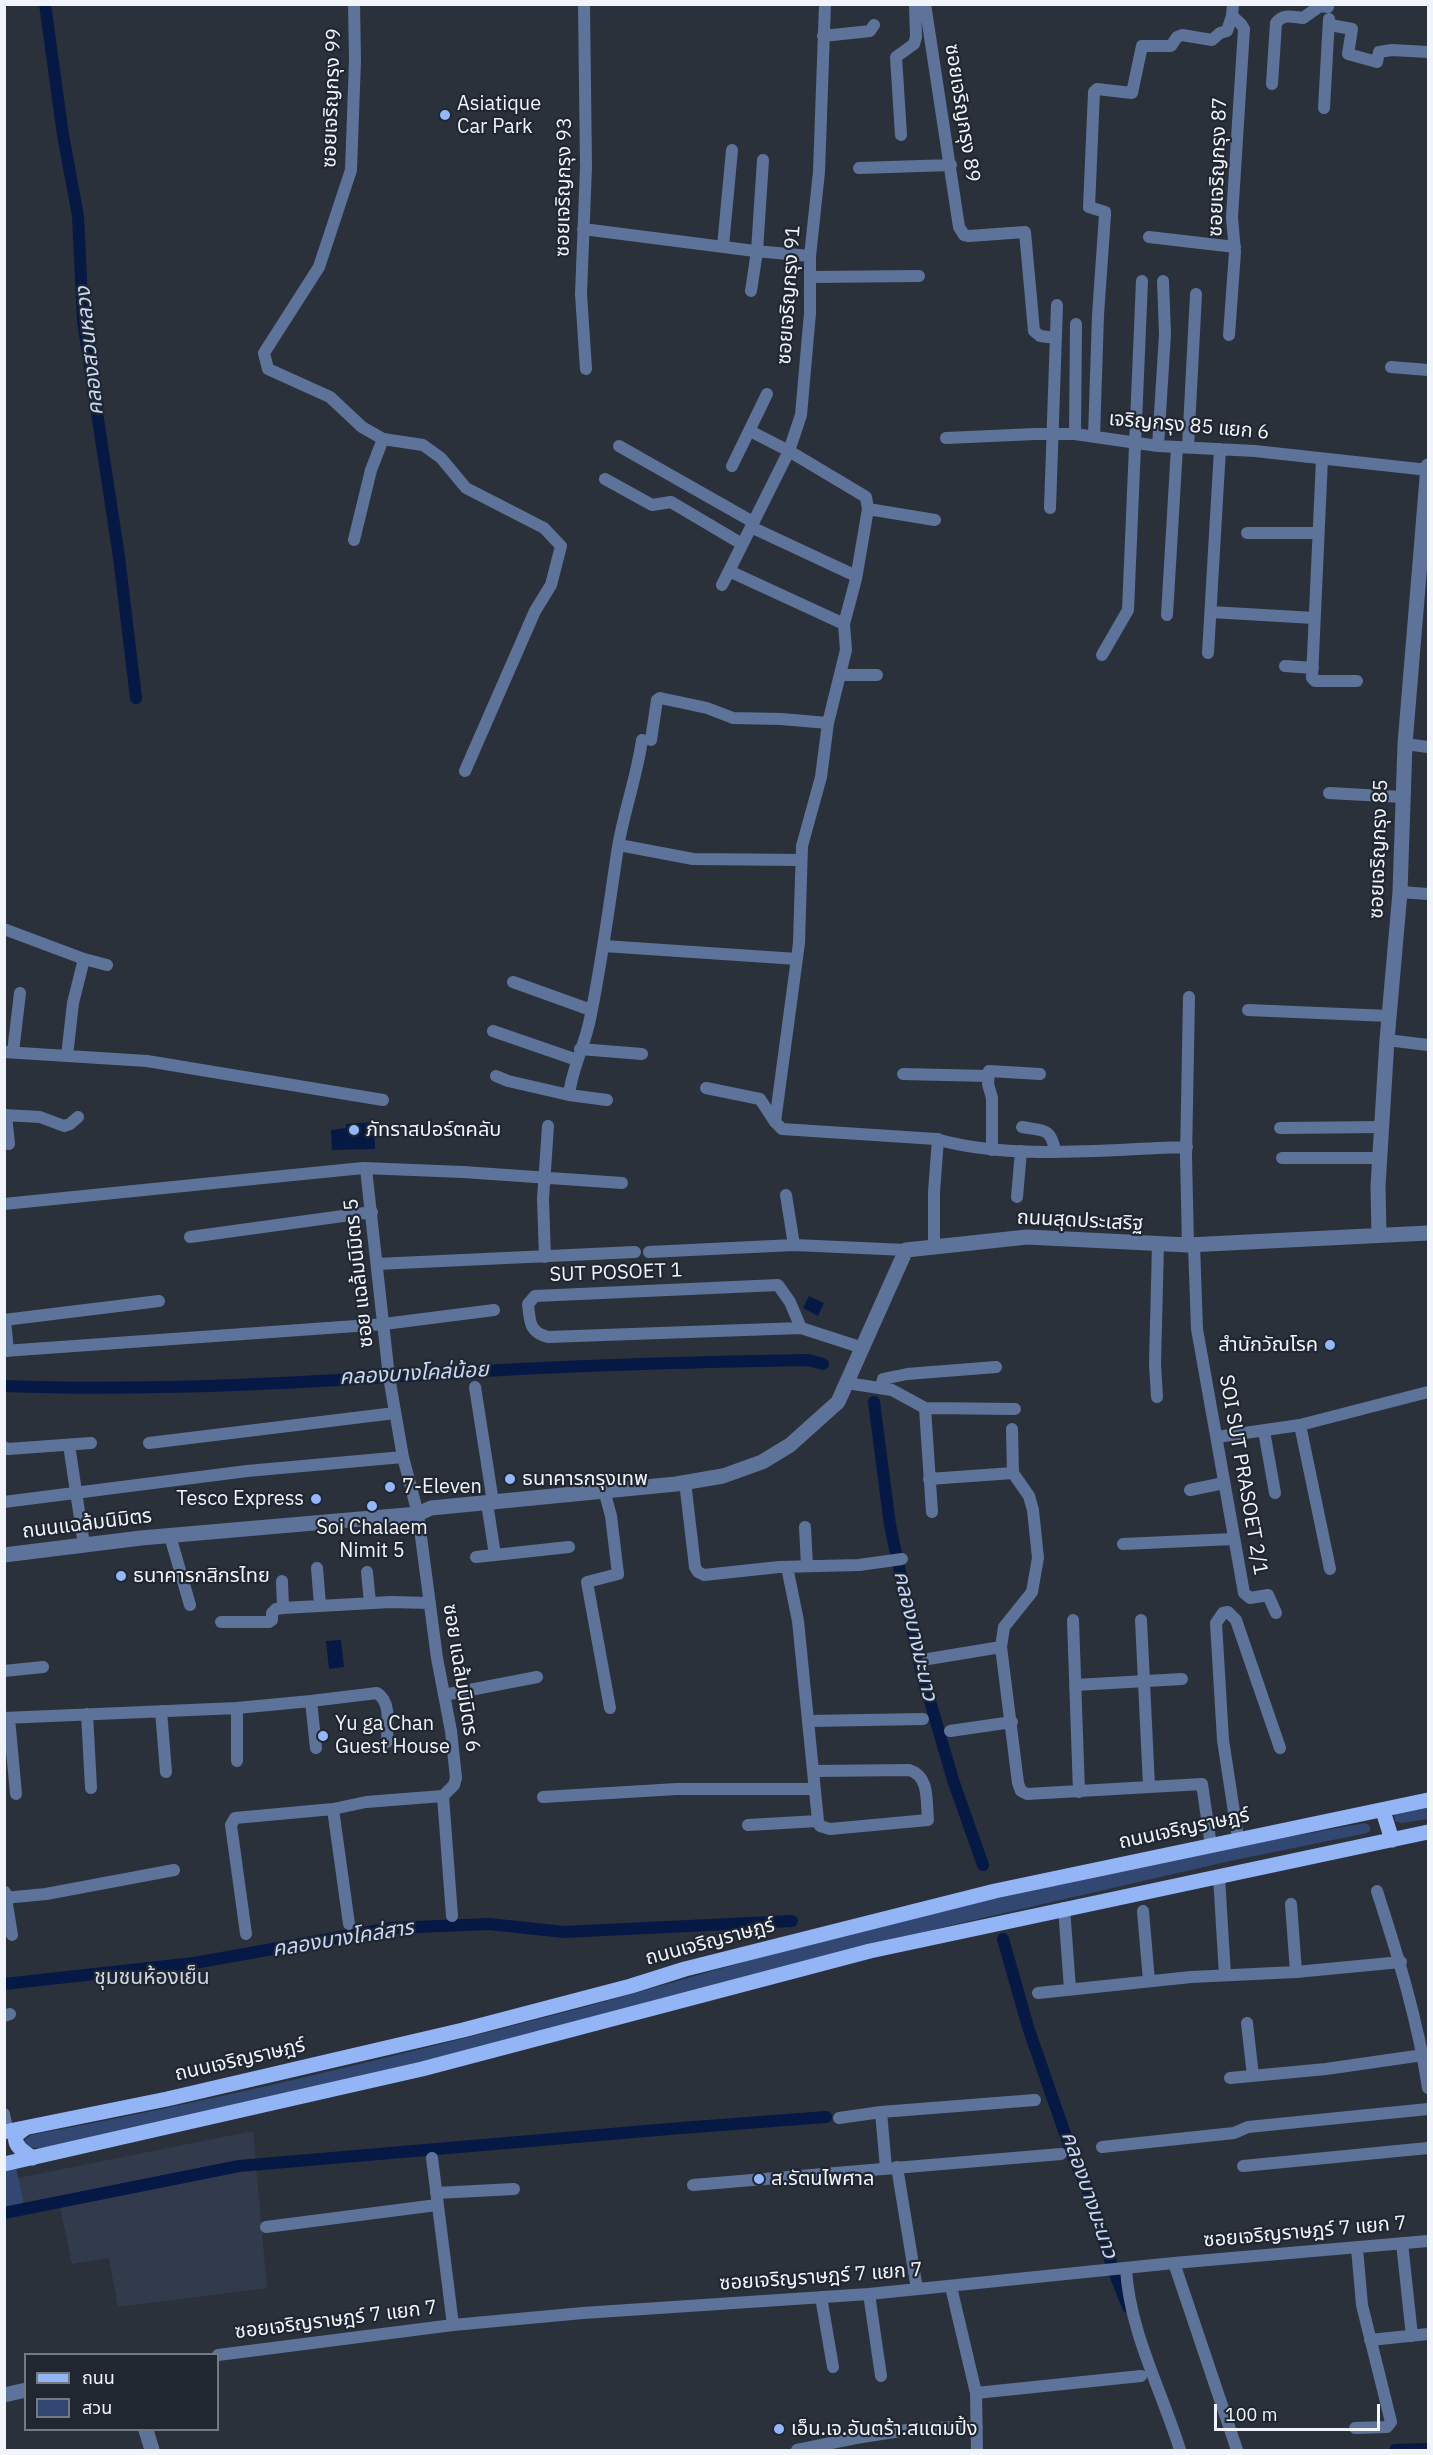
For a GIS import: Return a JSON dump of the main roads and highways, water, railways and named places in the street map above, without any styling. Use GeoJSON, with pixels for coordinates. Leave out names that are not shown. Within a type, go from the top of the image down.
{"type":"FeatureCollection","features":[{"type":"Feature","properties":{"kind":"main road","name":"ถนนเจริญราษฎร์"},"geometry":{"type":"LineString","coordinates":[[6,2132],[167,2099],[453,2032],[801,1939],[995,1891],[1211,1846],[1238,1838],[1428,1800]]}},
{"type":"Feature","properties":{"kind":"main road"},"geometry":{"type":"LineString","coordinates":[[1383,1810],[1392,1840]]}},
{"type":"Feature","properties":{"kind":"main road"},"geometry":{"type":"LineString","coordinates":[[4,2164],[422,2069],[870,1951],[1428,1832]]}},
{"type":"Feature","properties":{"kind":"main road"},"geometry":{"type":"LineString","coordinates":[[24,2128],[16,2135],[15,2141],[33,2158]]}},
{"type":"Feature","properties":{"kind":"waterway","name":"คลองสวนหลวง"},"geometry":{"type":"LineString","coordinates":[[45,4],[63,135],[78,216],[83,321],[119,557],[136,698]]}},
{"type":"Feature","properties":{"kind":"waterway","name":"คลองบางโคล่น้อย"},"geometry":{"type":"LineString","coordinates":[[4,1386],[178,1387],[637,1364],[808,1360],[823,1364]]}},
{"type":"Feature","properties":{"kind":"waterway","name":"คลองบางมะนาว"},"geometry":{"type":"LineString","coordinates":[[874,1402],[890,1525],[921,1670],[953,1780],[983,1865]]}},
{"type":"Feature","properties":{"kind":"waterway","name":"คลองบางโคล่สาร"},"geometry":{"type":"LineString","coordinates":[[4,1984],[194,1963],[391,1928],[489,1924],[564,1932],[792,1921]]}},
{"type":"Feature","properties":{"kind":"waterway","name":"คลองบางมะนาว"},"geometry":{"type":"LineString","coordinates":[[1003,1939],[1028,2027],[1072,2154],[1091,2198],[1113,2269],[1128,2307]]}},
{"type":"Feature","properties":{"kind":"waterway"},"geometry":{"type":"LineString","coordinates":[[4,2213],[239,2166],[826,2117]]}},
{"type":"Feature","properties":{"kind":"waterway"},"geometry":{"type":"LineString","coordinates":[[1395,2450],[1428,2449]]}},
{"type":"Feature","properties":{"kind":"place","name":"Asiatique Car Park"},"geometry":{"type":"Point","coordinates":[445,115]}},
{"type":"Feature","properties":{"kind":"place","name":"ภัทราสปอร์ตคลับ"},"geometry":{"type":"Point","coordinates":[354,1130]}},
{"type":"Feature","properties":{"kind":"place","name":"สำนักวัณโรค"},"geometry":{"type":"Point","coordinates":[1330,1345]}},
{"type":"Feature","properties":{"kind":"place","name":"ธนาคารกรุงเทพ"},"geometry":{"type":"Point","coordinates":[510,1479]}},
{"type":"Feature","properties":{"kind":"place","name":"7-Eleven"},"geometry":{"type":"Point","coordinates":[390,1487]}},
{"type":"Feature","properties":{"kind":"place","name":"Tesco Express"},"geometry":{"type":"Point","coordinates":[316,1499]}},
{"type":"Feature","properties":{"kind":"place","name":"Soi Chalaem Nimit 5"},"geometry":{"type":"Point","coordinates":[372,1506]}},
{"type":"Feature","properties":{"kind":"place","name":"ธนาคารกสิกรไทย"},"geometry":{"type":"Point","coordinates":[121,1576]}},
{"type":"Feature","properties":{"kind":"place","name":"Yu ga Chan Guest House"},"geometry":{"type":"Point","coordinates":[323,1736]}},
{"type":"Feature","properties":{"kind":"place","name":"ส.รัตนไพศาล"},"geometry":{"type":"Point","coordinates":[759,2179]}},
{"type":"Feature","properties":{"kind":"place","name":"เอ็น.เจ.อันตร้า.สแตมปิ้ง"},"geometry":{"type":"Point","coordinates":[779,2429]}},
{"type":"Feature","properties":{"kind":"district","name":"ชุมชนห้องเย็น"},"geometry":{"type":"Point","coordinates":[152,1978]}}]}
